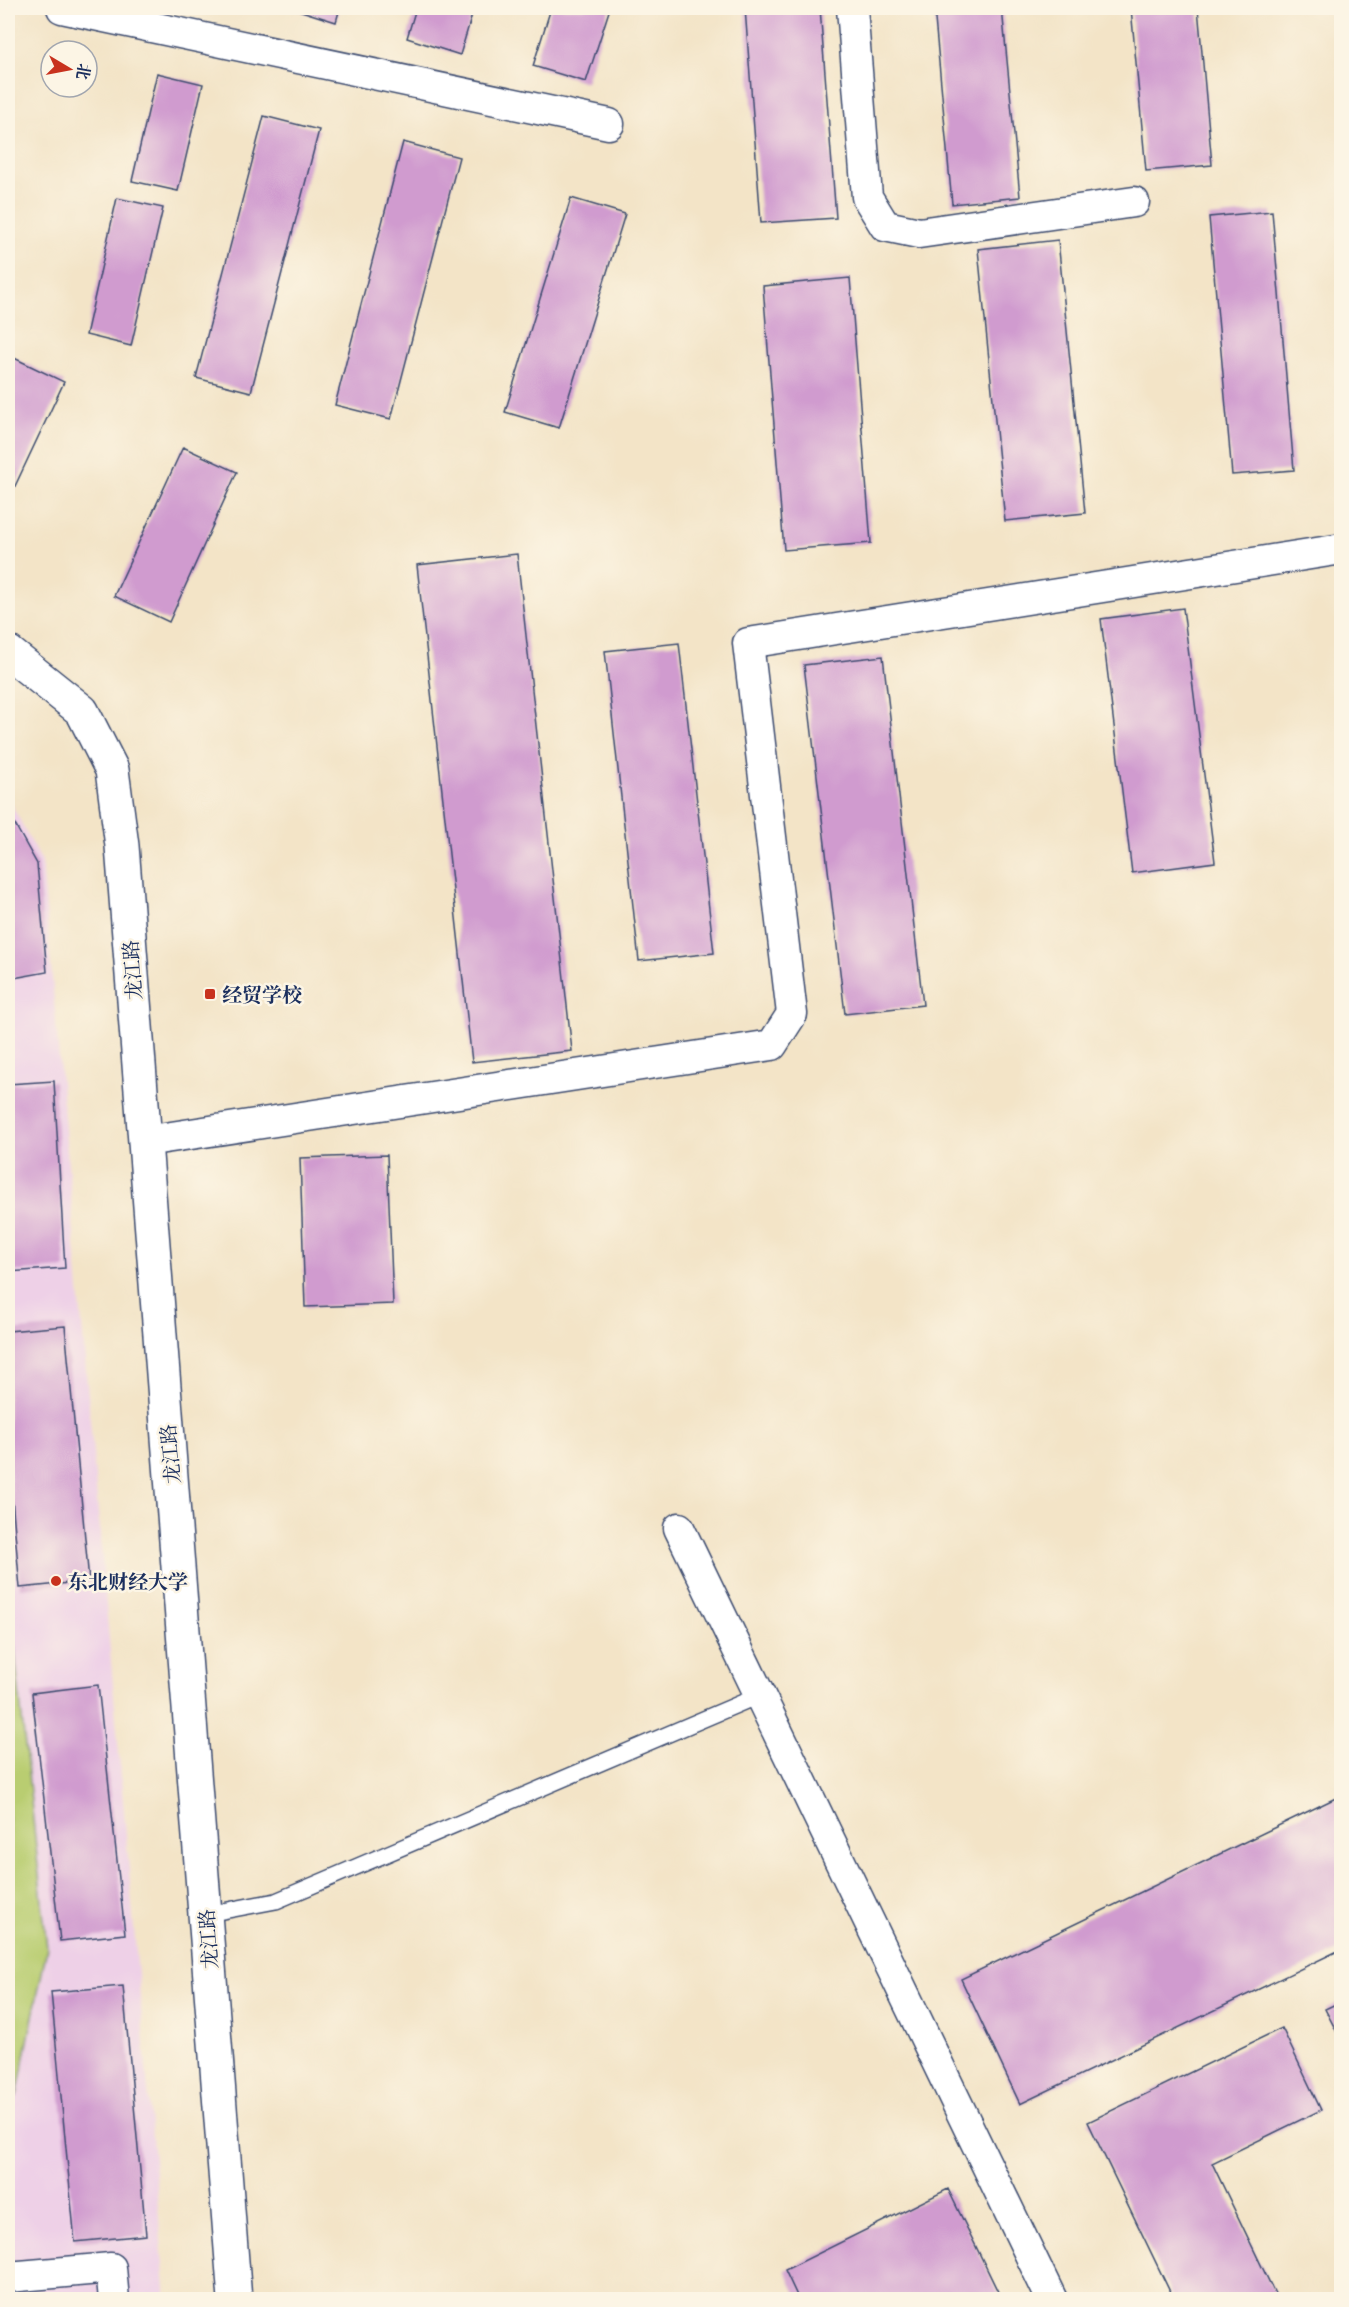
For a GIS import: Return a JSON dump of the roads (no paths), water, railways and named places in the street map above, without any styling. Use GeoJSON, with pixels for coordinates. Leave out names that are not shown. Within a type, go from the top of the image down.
{"type":"FeatureCollection","features":[{"type":"Feature","properties":{"kind":"street"},"geometry":{"type":"LineString","coordinates":[[62,8],[609,124]]}},
{"type":"Feature","properties":{"kind":"street"},"geometry":{"type":"LineString","coordinates":[[852,8],[867,197],[885,226],[919,233],[1134,202]]}},
{"type":"Feature","properties":{"kind":"street"},"geometry":{"type":"LineString","coordinates":[[145,1141],[772,1045],[792,1014],[748,643],[1341,549]]}},
{"type":"Feature","properties":{"kind":"street","name":"龙江路"},"geometry":{"type":"LineString","coordinates":[[8,652],[82,711],[112,770],[122,846],[207,1914],[235,2300]]}},
{"type":"Feature","properties":{"kind":"street"},"geometry":{"type":"LineString","coordinates":[[679,1528],[1052,2300]]}},
{"type":"Feature","properties":{"kind":"street"},"geometry":{"type":"LineString","coordinates":[[8,2277],[111,2268],[114,2300]]}},
{"type":"Feature","properties":{"kind":"lane"},"geometry":{"type":"LineString","coordinates":[[207,1914],[276,1901],[760,1695]]}},
{"type":"Feature","properties":{"kind":"place","name":"经贸学校"},"geometry":{"type":"Point","coordinates":[210,994]}},
{"type":"Feature","properties":{"kind":"place","name":"东北财经大学"},"geometry":{"type":"Point","coordinates":[56,1581]}}]}
